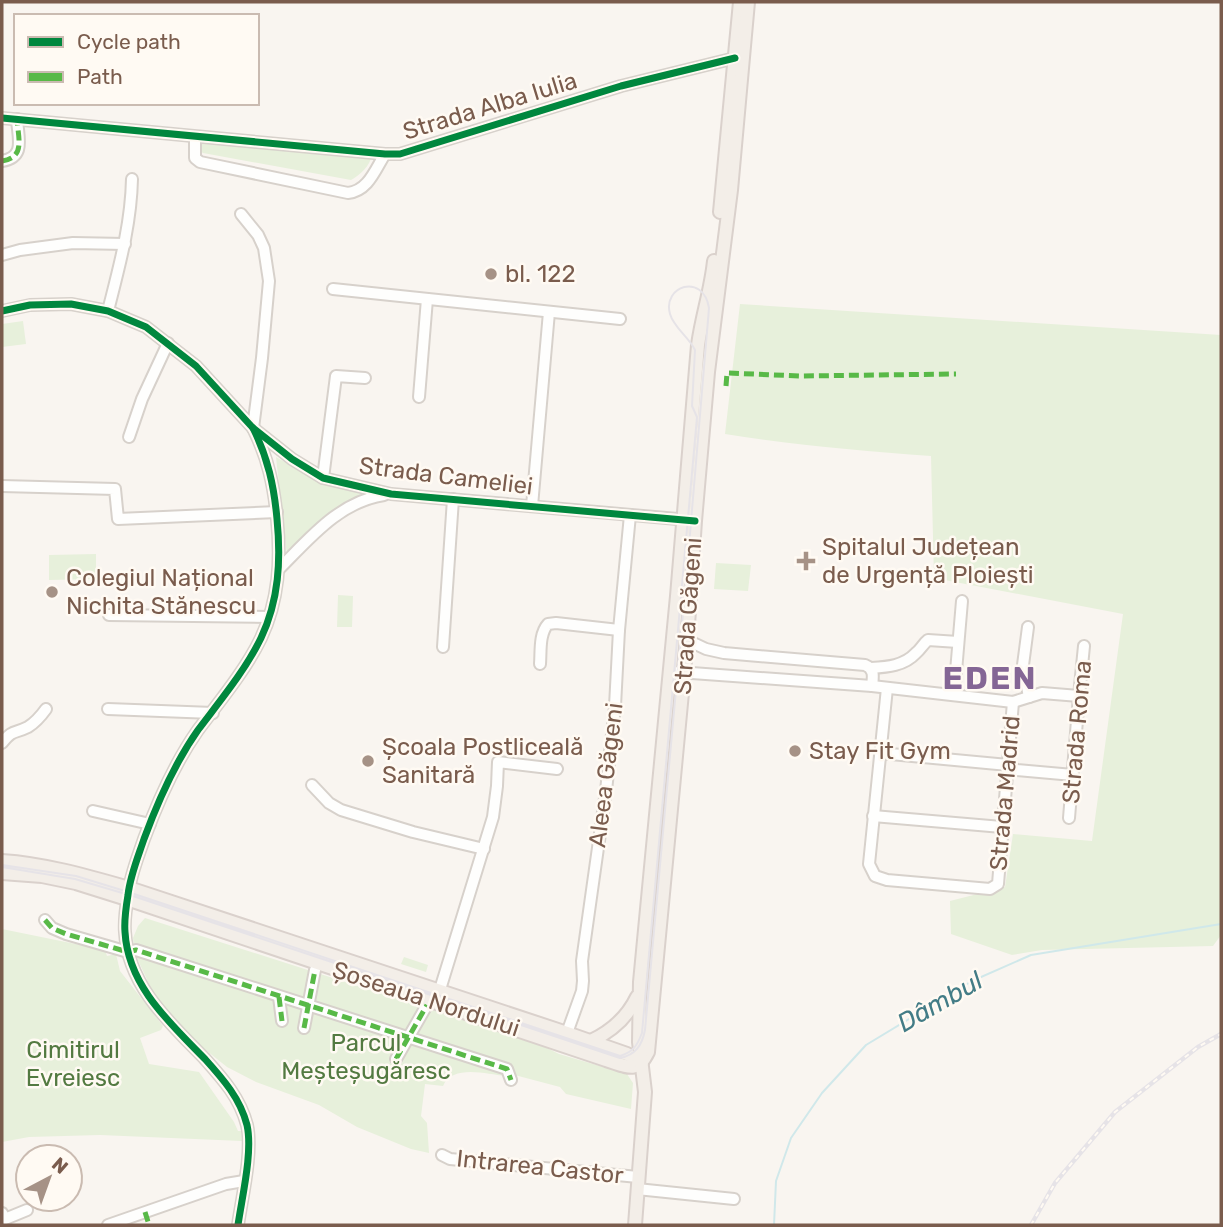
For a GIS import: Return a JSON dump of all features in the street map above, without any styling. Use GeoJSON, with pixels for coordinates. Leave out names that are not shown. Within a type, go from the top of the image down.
{"type":"FeatureCollection","features":[{"type":"Feature","properties":{"kind":"main road","name":"Strada Găgeni"},"geometry":{"type":"LineString","coordinates":[[635,1225],[645,1092],[639,1042],[640,982],[669,671],[715,314],[740,2]]}},
{"type":"Feature","properties":{"kind":"main road","name":"Strada Găgeni"},"geometry":{"type":"LineString","coordinates":[[716,278],[748,2]]}},
{"type":"Feature","properties":{"kind":"main road","name":"Strada Găgeni"},"geometry":{"type":"LineString","coordinates":[[642,1062],[648,1052],[687,640],[689,520]]}},
{"type":"Feature","properties":{"kind":"main road","name":"Șoseaua Nordului"},"geometry":{"type":"LineString","coordinates":[[2,861],[58,869],[128,894],[628,1066],[636,1067],[642,1062],[567,1033],[434,999]]}},
{"type":"Feature","properties":{"kind":"main road","name":"Șoseaua Nordului"},"geometry":{"type":"LineString","coordinates":[[2,873],[42,876],[128,894],[391,975],[399,972],[434,983],[434,999]]}},
{"type":"Feature","properties":{"kind":"main road"},"geometry":{"type":"LineString","coordinates":[[591,1041],[611,1030],[627,1015],[637,997],[640,982]]}},
{"type":"Feature","properties":{"kind":"main road"},"geometry":{"type":"LineString","coordinates":[[610,1048],[622,1047],[639,1029]]}},
{"type":"Feature","properties":{"kind":"street","name":"Strada Alba Iulia"},"geometry":{"type":"LineString","coordinates":[[2,118],[400,154],[621,86],[735,58]]}},
{"type":"Feature","properties":{"kind":"street"},"geometry":{"type":"LineString","coordinates":[[2,161],[17,154],[17,119]]}},
{"type":"Feature","properties":{"kind":"street","name":"Strada Alba Iulia"},"geometry":{"type":"LineString","coordinates":[[195,136],[195,158],[200,162],[348,193],[363,188],[385,154]]}},
{"type":"Feature","properties":{"kind":"street"},"geometry":{"type":"LineString","coordinates":[[108,311],[125,244],[131,208],[132,179]]}},
{"type":"Feature","properties":{"kind":"street"},"geometry":{"type":"LineString","coordinates":[[238,1225],[248,1133],[244,1118],[225,1081],[163,1016],[141,984],[128,952],[124,929],[128,894],[160,796],[181,756],[213,713],[260,639],[276,595],[279,569],[277,512],[264,450],[253,428],[269,281],[264,248],[258,235],[241,214]]}},
{"type":"Feature","properties":{"kind":"street"},"geometry":{"type":"LineString","coordinates":[[2,255],[73,243],[125,244]]}},
{"type":"Feature","properties":{"kind":"street"},"geometry":{"type":"LineString","coordinates":[[333,289],[620,319]]}},
{"type":"Feature","properties":{"kind":"street"},"geometry":{"type":"LineString","coordinates":[[419,397],[427,299]]}},
{"type":"Feature","properties":{"kind":"street","name":"Strada Cameliei"},"geometry":{"type":"LineString","coordinates":[[2,311],[48,303],[71,304],[108,311],[146,327],[196,366],[253,428],[292,460],[323,478],[391,494],[689,520]]}},
{"type":"Feature","properties":{"kind":"street"},"geometry":{"type":"LineString","coordinates":[[532,506],[549,312]]}},
{"type":"Feature","properties":{"kind":"street"},"geometry":{"type":"LineString","coordinates":[[129,437],[142,399],[168,343]]}},
{"type":"Feature","properties":{"kind":"street"},"geometry":{"type":"LineString","coordinates":[[323,478],[336,376],[365,378]]}},
{"type":"Feature","properties":{"kind":"street"},"geometry":{"type":"LineString","coordinates":[[2,486],[115,489],[118,519],[277,512]]}},
{"type":"Feature","properties":{"kind":"street"},"geometry":{"type":"LineString","coordinates":[[279,569],[345,508],[366,499],[391,494]]}},
{"type":"Feature","properties":{"kind":"street"},"geometry":{"type":"LineString","coordinates":[[443,647],[453,499]]}},
{"type":"Feature","properties":{"kind":"street","name":"Aleea Găgeni"},"geometry":{"type":"LineString","coordinates":[[567,1033],[582,991],[582,961],[615,706],[630,515]]}},
{"type":"Feature","properties":{"kind":"street"},"geometry":{"type":"LineString","coordinates":[[954,695],[962,601]]}},
{"type":"Feature","properties":{"kind":"street"},"geometry":{"type":"LineString","coordinates":[[109,615],[269,617]]}},
{"type":"Feature","properties":{"kind":"street"},"geometry":{"type":"LineString","coordinates":[[540,664],[542,636],[548,624],[619,631]]}},
{"type":"Feature","properties":{"kind":"street"},"geometry":{"type":"LineString","coordinates":[[1028,627],[1023,665],[1029,696]]}},
{"type":"Feature","properties":{"kind":"street"},"geometry":{"type":"LineString","coordinates":[[687,640],[706,649],[724,653],[865,665],[871,668],[898,664],[913,656],[928,640],[958,642]]}},
{"type":"Feature","properties":{"kind":"street","name":"Strada Roma"},"geometry":{"type":"LineString","coordinates":[[1069,818],[1084,646]]}},
{"type":"Feature","properties":{"kind":"street"},"geometry":{"type":"LineString","coordinates":[[784,680],[786,659]]}},
{"type":"Feature","properties":{"kind":"street"},"geometry":{"type":"LineString","coordinates":[[871,668],[872,686]]}},
{"type":"Feature","properties":{"kind":"street"},"geometry":{"type":"LineString","coordinates":[[669,671],[872,686],[1013,702],[1042,693],[1079,696]]}},
{"type":"Feature","properties":{"kind":"street"},"geometry":{"type":"LineString","coordinates":[[887,688],[873,816],[1002,827]]}},
{"type":"Feature","properties":{"kind":"street","name":"Strada Madrid"},"geometry":{"type":"LineString","coordinates":[[873,816],[869,864],[875,876],[887,880],[990,889],[998,884],[1013,702]]}},
{"type":"Feature","properties":{"kind":"street"},"geometry":{"type":"LineString","coordinates":[[2,743],[9,733],[36,722],[46,709]]}},
{"type":"Feature","properties":{"kind":"street"},"geometry":{"type":"LineString","coordinates":[[108,709],[213,713]]}},
{"type":"Feature","properties":{"kind":"street"},"geometry":{"type":"LineString","coordinates":[[880,753],[1008,765],[1017,770],[1073,775]]}},
{"type":"Feature","properties":{"kind":"street"},"geometry":{"type":"LineString","coordinates":[[396,1059],[434,999],[493,817],[498,762],[557,769]]}},
{"type":"Feature","properties":{"kind":"street"},"geometry":{"type":"LineString","coordinates":[[312,785],[341,810],[413,832],[484,849]]}},
{"type":"Feature","properties":{"kind":"street"},"geometry":{"type":"LineString","coordinates":[[93,811],[150,824]]}},
{"type":"Feature","properties":{"kind":"street"},"geometry":{"type":"LineString","coordinates":[[45,920],[52,928],[66,934],[128,952],[136,950],[507,1069],[511,1080]]}},
{"type":"Feature","properties":{"kind":"street"},"geometry":{"type":"LineString","coordinates":[[304,1028],[315,970]]}},
{"type":"Feature","properties":{"kind":"street"},"geometry":{"type":"LineString","coordinates":[[279,997],[282,1021]]}},
{"type":"Feature","properties":{"kind":"street","name":"Intrarea Castor"},"geometry":{"type":"LineString","coordinates":[[442,1155],[450,1159],[638,1183],[734,1199]]}},
{"type":"Feature","properties":{"kind":"street"},"geometry":{"type":"LineString","coordinates":[[108,1225],[226,1184],[244,1181]]}},
{"type":"Feature","properties":{"kind":"street"},"geometry":{"type":"LineString","coordinates":[[145,1212],[149,1225]]}},
{"type":"Feature","properties":{"kind":"street"},"geometry":{"type":"LineString","coordinates":[[2,1213],[5,1219],[20,1213]]}},
{"type":"Feature","properties":{"kind":"green space"},"geometry":{"type":"Polygon","coordinates":[[[200,137],[372,155],[364,170],[351,180],[203,153],[199,150],[200,137]]]}},
{"type":"Feature","properties":{"kind":"green space"},"geometry":{"type":"Polygon","coordinates":[[[740,304],[1221,335],[1221,935],[1213,946],[1042,950],[1012,955],[951,934],[950,901],[1005,887],[1013,834],[1092,841],[1123,614],[934,578],[931,456],[725,434],[740,304]]]}},
{"type":"Feature","properties":{"kind":"green space"},"geometry":{"type":"Polygon","coordinates":[[[23,321],[26,344],[2,347],[2,324],[23,321]]]}},
{"type":"Feature","properties":{"kind":"green space"},"geometry":{"type":"Polygon","coordinates":[[[276,457],[320,482],[361,494],[327,515],[287,556],[276,457]]]}},
{"type":"Feature","properties":{"kind":"green space"},"geometry":{"type":"Polygon","coordinates":[[[96,554],[96,579],[49,580],[49,555],[96,554]]]}},
{"type":"Feature","properties":{"kind":"green space"},"geometry":{"type":"Polygon","coordinates":[[[716,563],[751,565],[748,591],[714,589],[716,563]]]}},
{"type":"Feature","properties":{"kind":"green space"},"geometry":{"type":"Polygon","coordinates":[[[338,595],[353,596],[352,627],[337,627],[338,595]]]}},
{"type":"Feature","properties":{"kind":"green space","name":"Parcul Meșteșugăresc"},"geometry":{"type":"Polygon","coordinates":[[[145,918],[627,1074],[633,1083],[631,1109],[566,1094],[560,1087],[507,1073],[505,1076],[480,1072],[462,1073],[448,1079],[443,1086],[425,1084],[421,1116],[427,1123],[429,1153],[411,1149],[357,1127],[319,1105],[256,1082],[227,1067],[202,1047],[161,1006],[135,954],[133,938],[145,918]]]}},
{"type":"Feature","properties":{"kind":"green space","name":"Cimitirul Evreiesc"},"geometry":{"type":"Polygon","coordinates":[[[2,929],[105,950],[107,956],[116,954],[120,971],[163,1026],[161,1030],[140,1038],[149,1064],[199,1072],[238,1131],[241,1131],[242,1141],[100,1135],[29,1137],[2,1142],[2,929]]]}},
{"type":"Feature","properties":{"kind":"green space"},"geometry":{"type":"Polygon","coordinates":[[[404,957],[428,965],[426,972],[401,964],[404,957]]]}},
{"type":"Feature","properties":{"kind":"waterway","name":"Dâmbul"},"geometry":{"type":"LineString","coordinates":[[774,1225],[776,1181],[791,1138],[822,1093],[866,1045],[972,981],[1031,955],[1221,924]]}},
{"type":"Feature","properties":{"kind":"tram line"},"geometry":{"type":"LineString","coordinates":[[2,865],[76,876],[620,1056],[628,1053],[642,1033],[697,417],[692,406],[695,350],[672,319],[669,304],[677,290],[684,287],[699,290],[705,297],[709,308],[645,1030],[642,1041],[634,1052],[620,1058],[136,897],[75,879],[2,867]]}},
{"type":"Feature","properties":{"kind":"railway"},"geometry":{"type":"LineString","coordinates":[[1031,1225],[1055,1183],[1115,1112],[1198,1047],[1221,1034]]}},
{"type":"Feature","properties":{"kind":"marked path"},"geometry":{"type":"LineString","coordinates":[[2,161],[10,159],[18,151],[17,119]]}},
{"type":"Feature","properties":{"kind":"marked path"},"geometry":{"type":"LineString","coordinates":[[726,386],[727,373],[800,376],[956,374]]}},
{"type":"Feature","properties":{"kind":"marked path"},"geometry":{"type":"LineString","coordinates":[[45,920],[52,928],[66,934],[128,952],[136,950],[507,1069],[511,1080]]}},
{"type":"Feature","properties":{"kind":"marked path"},"geometry":{"type":"LineString","coordinates":[[304,1028],[315,970]]}},
{"type":"Feature","properties":{"kind":"marked path"},"geometry":{"type":"LineString","coordinates":[[279,997],[282,1021]]}},
{"type":"Feature","properties":{"kind":"marked path"},"geometry":{"type":"LineString","coordinates":[[396,1059],[427,1005]]}},
{"type":"Feature","properties":{"kind":"marked path"},"geometry":{"type":"LineString","coordinates":[[145,1212],[149,1225]]}},
{"type":"Feature","properties":{"kind":"cycle path"},"geometry":{"type":"LineString","coordinates":[[2,118],[400,154],[621,86],[735,58]]}},
{"type":"Feature","properties":{"kind":"cycle path"},"geometry":{"type":"LineString","coordinates":[[2,311],[30,305],[71,304],[108,311],[146,327],[196,366],[253,428],[292,459],[323,478],[391,494],[695,521]]}},
{"type":"Feature","properties":{"kind":"cycle path"},"geometry":{"type":"LineString","coordinates":[[238,1225],[249,1148],[244,1115],[224,1082],[165,1017],[142,986],[128,951],[125,923],[134,867],[167,783],[189,743],[247,662],[261,638],[272,609],[279,550],[277,519],[270,472],[253,428]]}},
{"type":"Feature","properties":{"kind":"place","name":"bl. 122"},"geometry":{"type":"Point","coordinates":[491,274]}},
{"type":"Feature","properties":{"kind":"place","name":"Spitalul Județean de Urgență Ploiești"},"geometry":{"type":"Point","coordinates":[806,561]}},
{"type":"Feature","properties":{"kind":"place","name":"Colegiul Național Nichita Stănescu"},"geometry":{"type":"Point","coordinates":[52,592]}},
{"type":"Feature","properties":{"kind":"place","name":"Stay Fit Gym"},"geometry":{"type":"Point","coordinates":[795,751]}},
{"type":"Feature","properties":{"kind":"place","name":"Școala Postliceală Sanitară"},"geometry":{"type":"Point","coordinates":[368,761]}},
{"type":"Feature","properties":{"kind":"district","name":"EDEN"},"geometry":{"type":"Point","coordinates":[990,678]}}]}
